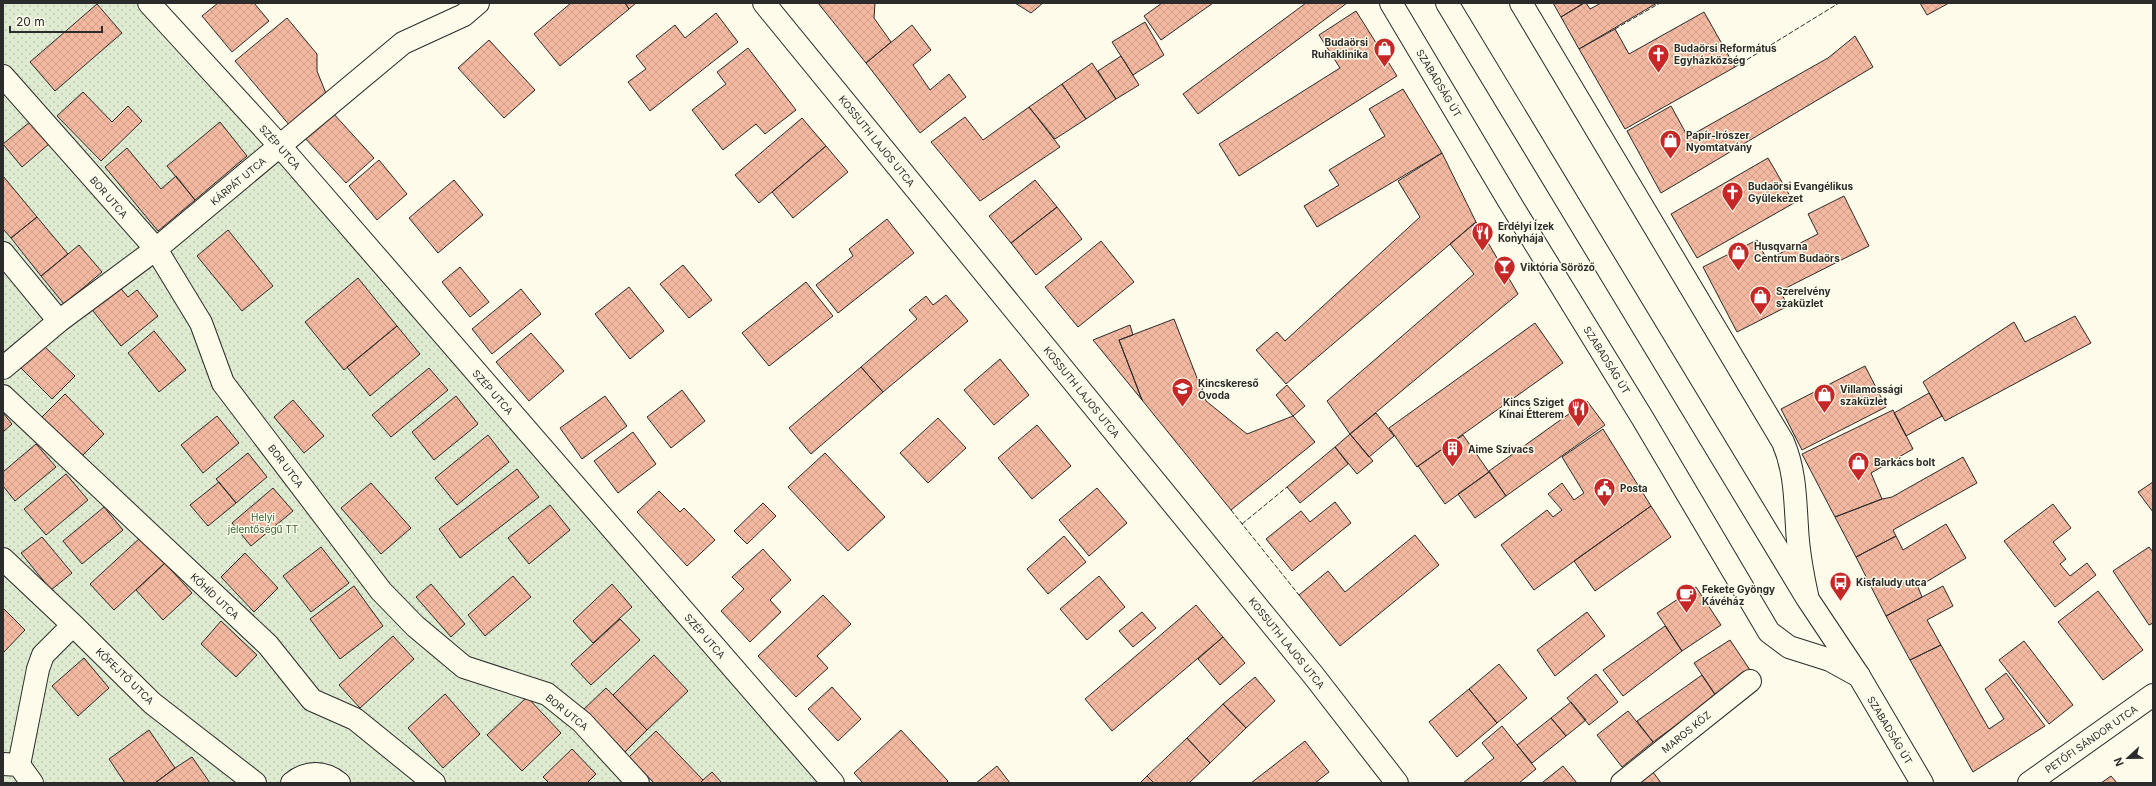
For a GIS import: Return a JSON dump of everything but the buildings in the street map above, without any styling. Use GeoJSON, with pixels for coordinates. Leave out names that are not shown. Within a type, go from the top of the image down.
{"type":"FeatureCollection","features":[{"type":"Feature","properties":{"kind":"street","name":"SZÉP UTCA"},"geometry":{"type":"LineString","coordinates":[[150,3],[280,146],[833,783]]}},
{"type":"Feature","properties":{"kind":"street","name":"KÁRPÁT UTCA"},"geometry":{"type":"LineString","coordinates":[[3,368],[59,321],[156,249],[404,43],[464,15],[478,3]]}},
{"type":"Feature","properties":{"kind":"street","name":"KOSSUTH LAJOS UTCA"},"geometry":{"type":"LineString","coordinates":[[764,3],[1304,664],[1397,783]]}},
{"type":"Feature","properties":{"kind":"street","name":"SZABADSÁG ÚT"},"geometry":{"type":"LineString","coordinates":[[1390,3],[1509,201],[1643,419],[1769,632],[1789,647],[1830,660],[1859,676]]}},
{"type":"Feature","properties":{"kind":"street","name":"SZABADSÁG ÚT"},"geometry":{"type":"LineString","coordinates":[[1447,3],[1807,598],[1859,676],[1922,783]]}},
{"type":"Feature","properties":{"kind":"street","name":"SZABADSÁG ÚT"},"geometry":{"type":"LineString","coordinates":[[1521,3],[1783,442],[1791,461],[1796,496],[1799,560],[1807,598]]}},
{"type":"Feature","properties":{"kind":"street","name":"BOR UTCA"},"geometry":{"type":"LineString","coordinates":[[3,76],[156,249],[201,323],[224,383],[381,591],[415,626],[464,667],[547,694],[582,722],[638,783]]}},
{"type":"Feature","properties":{"kind":"street"},"geometry":{"type":"LineString","coordinates":[[3,253],[59,321]]}},
{"type":"Feature","properties":{"kind":"street","name":"KŐHÍD UTCA"},"geometry":{"type":"LineString","coordinates":[[3,396],[268,644],[312,700],[355,719],[434,783]]}},
{"type":"Feature","properties":{"kind":"street","name":"KŐFEJTŐ UTCA"},"geometry":{"type":"LineString","coordinates":[[3,559],[74,625],[152,703],[255,783]]}},
{"type":"Feature","properties":{"kind":"street"},"geometry":{"type":"LineString","coordinates":[[32,783],[11,764],[43,655],[74,625]]}},
{"type":"Feature","properties":{"kind":"street","name":"MAROS KÖZ"},"geometry":{"type":"LineString","coordinates":[[1622,783],[1750,681]]}},
{"type":"Feature","properties":{"kind":"street","name":"PETŐFI SÁNDOR UTCA"},"geometry":{"type":"LineString","coordinates":[[2029,783],[2153,695]]}},
{"type":"Feature","properties":{"kind":"street"},"geometry":{"type":"LineString","coordinates":[[292,783],[299,778],[311,774],[325,774],[339,783]]}},
{"type":"Feature","properties":{"kind":"green space","name":"Helyi jelentőségű TT"},"geometry":{"type":"Polygon","coordinates":[[[3,3],[149,3],[833,783],[3,783],[3,3]]]}},
{"type":"Feature","properties":{"kind":"fence"},"geometry":{"type":"LineString","coordinates":[[1615,29],[1660,3]]}},
{"type":"Feature","properties":{"kind":"fence"},"geometry":{"type":"LineString","coordinates":[[1735,67],[1839,3]]}},
{"type":"Feature","properties":{"kind":"fence"},"geometry":{"type":"LineString","coordinates":[[1242,524],[1287,487]]}},
{"type":"Feature","properties":{"kind":"fence"},"geometry":{"type":"LineString","coordinates":[[1231,510],[1299,595]]}},
{"type":"Feature","properties":{"kind":"place","name":"Budaörsi Ruhaklinika"},"geometry":{"type":"Point","coordinates":[1384,68]}},
{"type":"Feature","properties":{"kind":"place","name":"Budaörsi Református Egyházközség"},"geometry":{"type":"Point","coordinates":[1658,74]}},
{"type":"Feature","properties":{"kind":"place","name":"Papír-Irószer Nyomtatvány"},"geometry":{"type":"Point","coordinates":[1670,160]}},
{"type":"Feature","properties":{"kind":"place","name":"Budaörsi Evangélikus Gyülekezet"},"geometry":{"type":"Point","coordinates":[1732,212]}},
{"type":"Feature","properties":{"kind":"place","name":"Erdélyi Ízek Konyhája"},"geometry":{"type":"Point","coordinates":[1483,252]}},
{"type":"Feature","properties":{"kind":"place","name":"Husqvarna Centrum Budaörs"},"geometry":{"type":"Point","coordinates":[1739,272]}},
{"type":"Feature","properties":{"kind":"place","name":"Viktória Söröző"},"geometry":{"type":"Point","coordinates":[1504,286]}},
{"type":"Feature","properties":{"kind":"place","name":"Szerelvény szaküzlet"},"geometry":{"type":"Point","coordinates":[1760,316]}},
{"type":"Feature","properties":{"kind":"place","name":"Kincskereső Óvoda"},"geometry":{"type":"Point","coordinates":[1182,408]}},
{"type":"Feature","properties":{"kind":"place","name":"Villamossági szaküzlet"},"geometry":{"type":"Point","coordinates":[1824,414]}},
{"type":"Feature","properties":{"kind":"place","name":"Kincs Sziget Kínai Étterem"},"geometry":{"type":"Point","coordinates":[1579,428]}},
{"type":"Feature","properties":{"kind":"place","name":"Aime Szivacs"},"geometry":{"type":"Point","coordinates":[1453,468]}},
{"type":"Feature","properties":{"kind":"place","name":"Barkács bolt"},"geometry":{"type":"Point","coordinates":[1858,482]}},
{"type":"Feature","properties":{"kind":"place","name":"Posta"},"geometry":{"type":"Point","coordinates":[1604,508]}},
{"type":"Feature","properties":{"kind":"place","name":"Kisfaludy utca"},"geometry":{"type":"Point","coordinates":[1841,602]}},
{"type":"Feature","properties":{"kind":"place","name":"Fekete Gyöngy Kávéház"},"geometry":{"type":"Point","coordinates":[1687,614]}}]}
